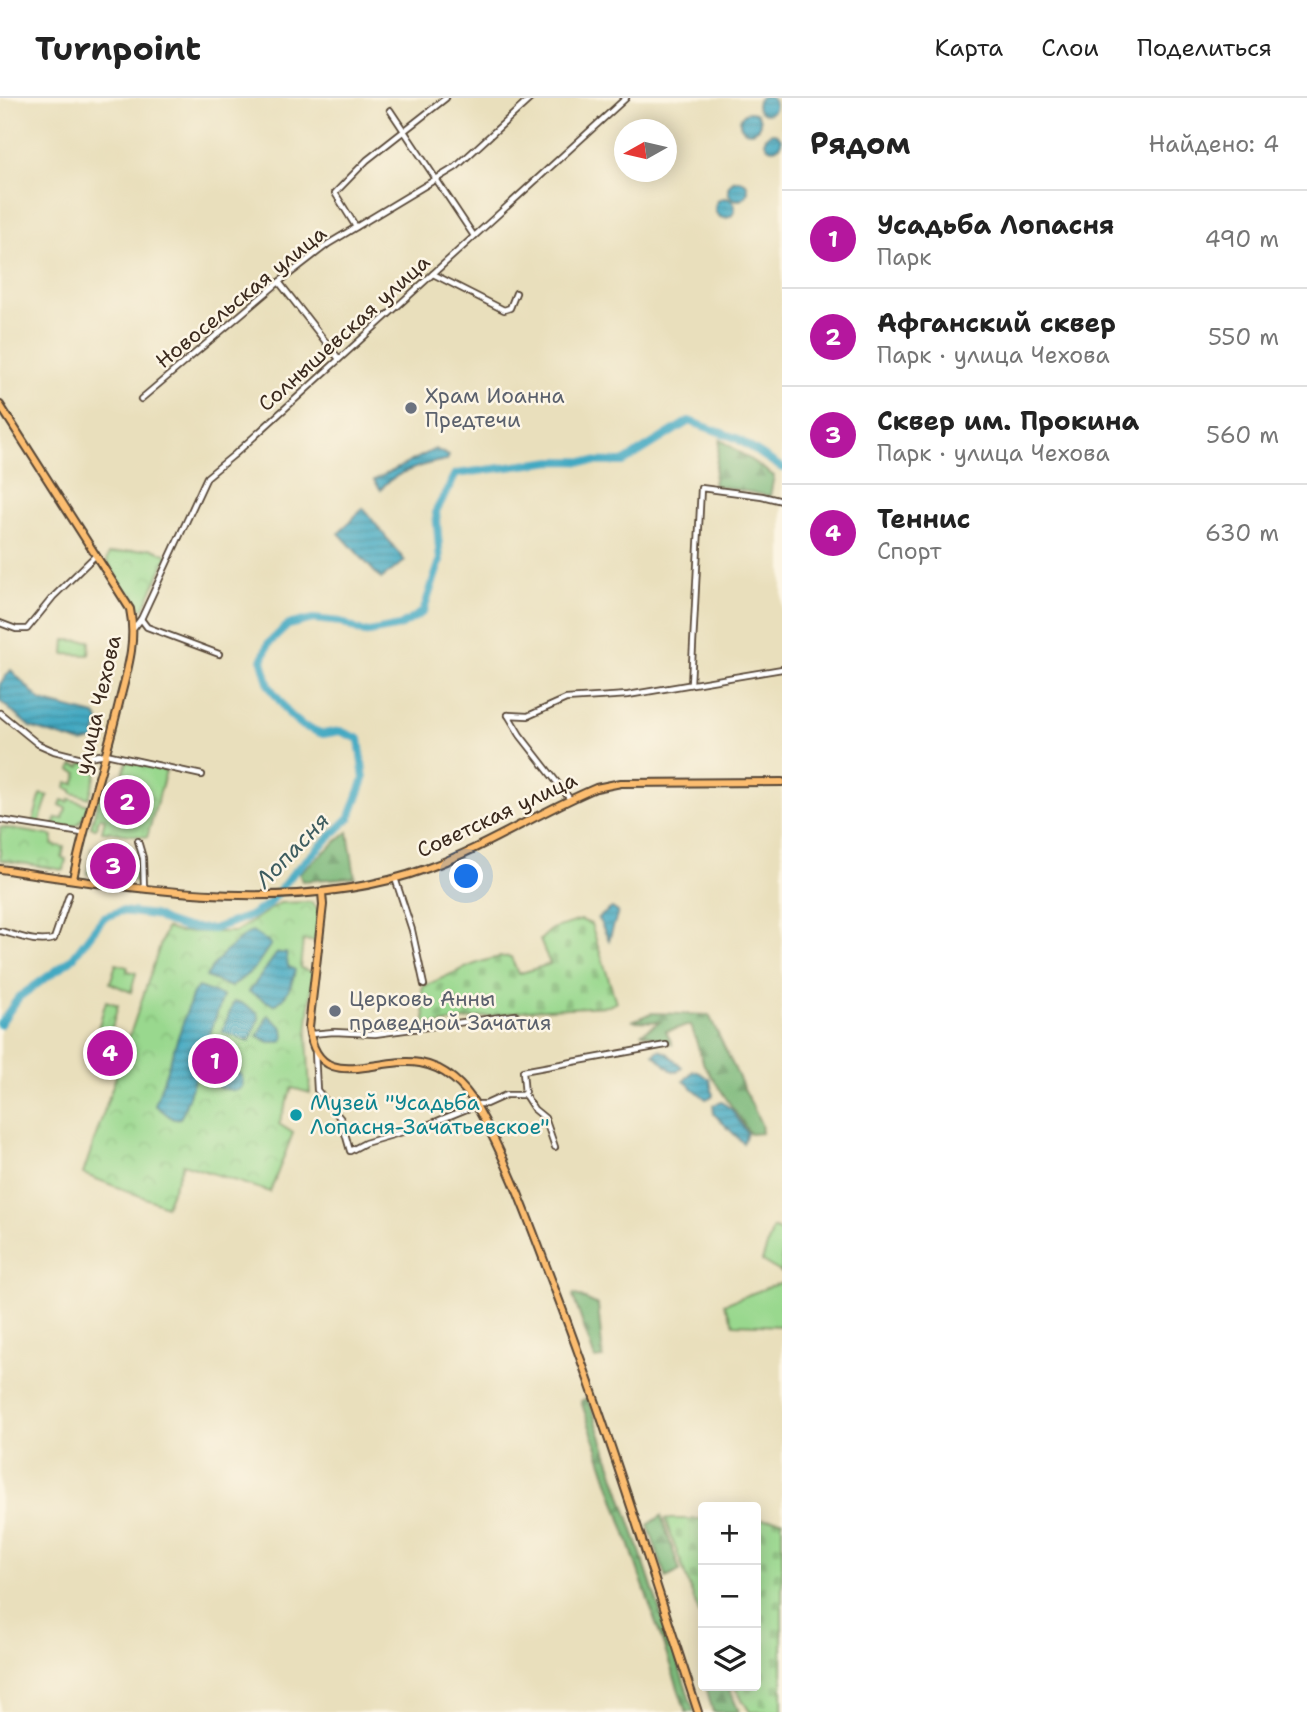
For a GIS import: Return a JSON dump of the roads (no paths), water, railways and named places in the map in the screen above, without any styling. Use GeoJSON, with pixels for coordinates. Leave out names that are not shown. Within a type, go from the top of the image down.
{"type":"FeatureCollection","features":[{"type":"Feature","properties":{"kind":"main road","name":"улица Чехова"},"geometry":{"type":"LineString","coordinates":[[0,405],[130,609],[134,628],[131,657],[93,802],[82,833],[73,879]]}},
{"type":"Feature","properties":{"kind":"main road","name":"Советская улица"},"geometry":{"type":"LineString","coordinates":[[0,869],[144,888],[233,895],[323,892],[395,878],[452,858],[596,788],[621,783],[782,782]]}},
{"type":"Feature","properties":{"kind":"main road"},"geometry":{"type":"LineString","coordinates":[[323,892],[310,1034],[316,1052],[334,1069],[402,1062],[434,1067],[461,1086],[476,1106],[502,1160],[562,1306],[698,1712]]}},
{"type":"Feature","properties":{"kind":"street"},"geometry":{"type":"LineString","coordinates":[[356,227],[335,193],[367,160],[446,98]]}},
{"type":"Feature","properties":{"kind":"street","name":"Новосельская улица"},"geometry":{"type":"LineString","coordinates":[[142,399],[279,282],[328,244],[456,167],[531,98]]}},
{"type":"Feature","properties":{"kind":"street","name":"Солнышевская улица"},"geometry":{"type":"LineString","coordinates":[[134,628],[141,619],[207,477],[626,98]]}},
{"type":"Feature","properties":{"kind":"street"},"geometry":{"type":"LineString","coordinates":[[390,110],[474,236]]}},
{"type":"Feature","properties":{"kind":"street"},"geometry":{"type":"LineString","coordinates":[[433,274],[504,310],[510,308],[516,293]]}},
{"type":"Feature","properties":{"kind":"street"},"geometry":{"type":"LineString","coordinates":[[279,282],[339,359]]}},
{"type":"Feature","properties":{"kind":"street"},"geometry":{"type":"LineString","coordinates":[[691,684],[701,488],[782,501]]}},
{"type":"Feature","properties":{"kind":"street"},"geometry":{"type":"LineString","coordinates":[[0,623],[16,629],[27,629],[53,597],[97,555]]}},
{"type":"Feature","properties":{"kind":"street"},"geometry":{"type":"LineString","coordinates":[[141,619],[147,627],[219,654]]}},
{"type":"Feature","properties":{"kind":"street"},"geometry":{"type":"LineString","coordinates":[[570,799],[508,716],[528,716],[566,699],[628,695],[782,669]]}},
{"type":"Feature","properties":{"kind":"street"},"geometry":{"type":"LineString","coordinates":[[0,713],[38,744],[54,751],[82,758],[106,754],[202,775]]}},
{"type":"Feature","properties":{"kind":"street"},"geometry":{"type":"LineString","coordinates":[[0,820],[82,833]]}},
{"type":"Feature","properties":{"kind":"street"},"geometry":{"type":"LineString","coordinates":[[138,841],[143,858],[144,888]]}},
{"type":"Feature","properties":{"kind":"street"},"geometry":{"type":"LineString","coordinates":[[395,878],[424,985]]}},
{"type":"Feature","properties":{"kind":"street"},"geometry":{"type":"LineString","coordinates":[[0,931],[45,942],[54,939],[69,895]]}},
{"type":"Feature","properties":{"kind":"street"},"geometry":{"type":"LineString","coordinates":[[310,1034],[375,1034],[516,1015]]}},
{"type":"Feature","properties":{"kind":"street"},"geometry":{"type":"LineString","coordinates":[[555,1147],[545,1118],[534,1109],[525,1095],[523,1071],[666,1045]]}},
{"type":"Feature","properties":{"kind":"street"},"geometry":{"type":"LineString","coordinates":[[316,1052],[317,1090],[341,1119],[349,1151],[365,1143],[430,1124],[506,1095],[525,1095]]}},
{"type":"Feature","properties":{"kind":"water"},"geometry":{"type":"Polygon","coordinates":[[[766,96],[774,101],[775,105],[770,113],[766,114],[758,109],[757,105],[762,97],[766,96]]]}},
{"type":"Feature","properties":{"kind":"water"},"geometry":{"type":"Polygon","coordinates":[[[750,112],[757,115],[760,122],[757,129],[750,132],[743,129],[740,122],[743,115],[750,112]]]}},
{"type":"Feature","properties":{"kind":"water"},"geometry":{"type":"Polygon","coordinates":[[[770,133],[776,133],[781,141],[779,147],[770,149],[765,144],[765,138],[770,133]]]}},
{"type":"Feature","properties":{"kind":"water"},"geometry":{"type":"Polygon","coordinates":[[[738,180],[745,183],[748,190],[745,197],[738,200],[731,197],[728,190],[731,183],[738,180]]]}},
{"type":"Feature","properties":{"kind":"water"},"geometry":{"type":"Polygon","coordinates":[[[725,198],[732,201],[735,208],[732,215],[725,218],[718,215],[715,208],[718,201],[725,198]]]}},
{"type":"Feature","properties":{"kind":"water"},"geometry":{"type":"Polygon","coordinates":[[[435,449],[449,456],[447,460],[420,466],[401,474],[381,490],[374,480],[435,449]]]}},
{"type":"Feature","properties":{"kind":"water"},"geometry":{"type":"Polygon","coordinates":[[[363,508],[405,561],[381,579],[339,533],[363,508]]]}},
{"type":"Feature","properties":{"kind":"water"},"geometry":{"type":"Polygon","coordinates":[[[11,670],[41,701],[95,715],[99,720],[94,740],[82,743],[30,727],[0,701],[0,684],[11,670]]]}},
{"type":"Feature","properties":{"kind":"water"},"geometry":{"type":"Polygon","coordinates":[[[612,908],[618,912],[609,940],[598,918],[612,908]]]}},
{"type":"Feature","properties":{"kind":"water"},"geometry":{"type":"Polygon","coordinates":[[[252,931],[271,944],[254,969],[231,987],[206,977],[226,951],[252,931]]]}},
{"type":"Feature","properties":{"kind":"water"},"geometry":{"type":"Polygon","coordinates":[[[277,953],[286,953],[288,966],[295,970],[288,990],[274,1005],[249,992],[277,953]]]}},
{"type":"Feature","properties":{"kind":"water"},"geometry":{"type":"Polygon","coordinates":[[[198,987],[223,996],[183,1113],[180,1118],[173,1119],[155,1105],[193,993],[198,987]]]}},
{"type":"Feature","properties":{"kind":"water"},"geometry":{"type":"Polygon","coordinates":[[[234,1001],[258,1013],[259,1019],[249,1041],[222,1032],[234,1001]]]}},
{"type":"Feature","properties":{"kind":"water"},"geometry":{"type":"Polygon","coordinates":[[[268,1015],[283,1028],[284,1039],[281,1042],[269,1042],[258,1036],[268,1015]]]}},
{"type":"Feature","properties":{"kind":"water"},"geometry":{"type":"Polygon","coordinates":[[[223,1038],[229,1040],[229,1052],[223,1054],[217,1052],[215,1046],[217,1040],[223,1038]]]}},
{"type":"Feature","properties":{"kind":"water"},"geometry":{"type":"Polygon","coordinates":[[[659,1050],[667,1053],[682,1067],[677,1072],[671,1070],[654,1054],[659,1050]]]}},
{"type":"Feature","properties":{"kind":"water"},"geometry":{"type":"Polygon","coordinates":[[[212,1065],[241,1074],[241,1088],[231,1090],[204,1082],[212,1065]]]}},
{"type":"Feature","properties":{"kind":"water"},"geometry":{"type":"Polygon","coordinates":[[[693,1071],[710,1080],[713,1096],[706,1099],[684,1081],[693,1071]]]}},
{"type":"Feature","properties":{"kind":"water"},"geometry":{"type":"Polygon","coordinates":[[[722,1102],[731,1109],[747,1133],[743,1143],[714,1114],[713,1105],[722,1102]]]}},
{"type":"Feature","properties":{"kind":"waterway","name":"Лопасня"},"geometry":{"type":"LineString","coordinates":[[0,1024],[19,997],[71,960],[104,917],[121,911],[154,915],[183,927],[213,929],[250,916],[269,904],[294,872],[350,817],[364,779],[359,739],[340,731],[323,734],[303,726],[290,715],[269,686],[262,661],[268,644],[288,625],[313,619],[341,622],[364,633],[400,626],[423,612],[440,561],[436,511],[456,474],[553,461],[623,462],[689,421],[736,438],[782,468]]}},
{"type":"Feature","properties":{"kind":"place","name":"Храм Иоанна Предтечи"},"geometry":{"type":"Point","coordinates":[411,408]}},
{"type":"Feature","properties":{"kind":"place","name":"Афганский сквер"},"geometry":{"type":"Point","coordinates":[127,802]}},
{"type":"Feature","properties":{"kind":"place","name":"Сквер им. Прокина"},"geometry":{"type":"Point","coordinates":[113,866]}},
{"type":"Feature","properties":{"kind":"place","name":"Церковь Анны праведной Зачатия"},"geometry":{"type":"Point","coordinates":[335,1011]}},
{"type":"Feature","properties":{"kind":"place","name":"Теннис"},"geometry":{"type":"Point","coordinates":[110,1053]}},
{"type":"Feature","properties":{"kind":"place","name":"Усадьба Лопасня"},"geometry":{"type":"Point","coordinates":[215,1061]}},
{"type":"Feature","properties":{"kind":"place","name":"Музей \"Усадьба Лопасня-Зачатьевское\""},"geometry":{"type":"Point","coordinates":[296,1115]}}]}
